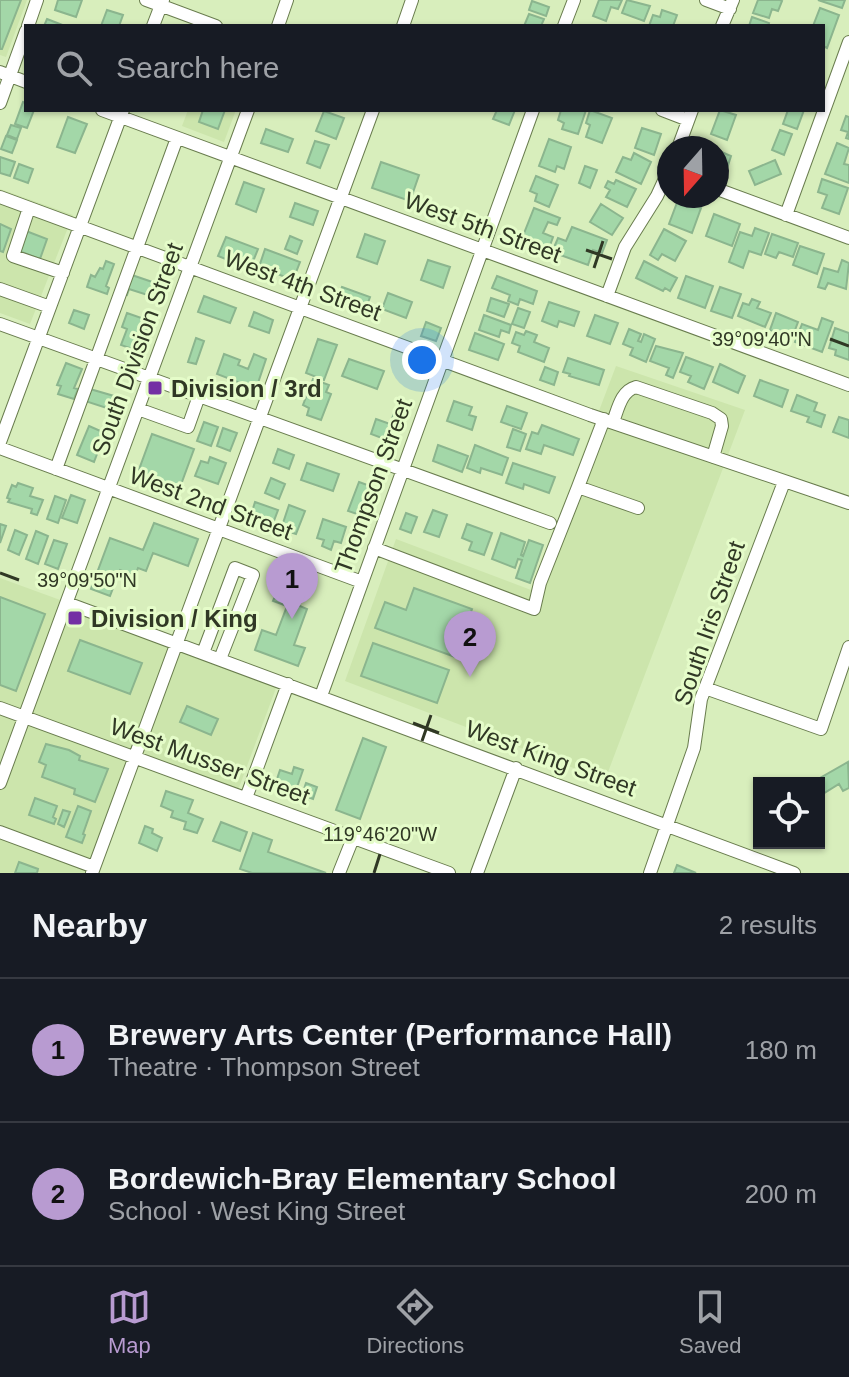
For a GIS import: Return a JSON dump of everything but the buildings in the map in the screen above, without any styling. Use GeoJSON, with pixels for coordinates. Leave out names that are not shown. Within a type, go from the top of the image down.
{"type":"FeatureCollection","features":[{"type":"Feature","properties":{"kind":"street"},"geometry":{"type":"LineString","coordinates":[[28,24],[37,0]]}},
{"type":"Feature","properties":{"kind":"street"},"geometry":{"type":"LineString","coordinates":[[146,0],[162,3],[211,24]]}},
{"type":"Feature","properties":{"kind":"street"},"geometry":{"type":"LineString","coordinates":[[279,24],[287,0]]}},
{"type":"Feature","properties":{"kind":"street"},"geometry":{"type":"LineString","coordinates":[[404,24],[412,0]]}},
{"type":"Feature","properties":{"kind":"street"},"geometry":{"type":"LineString","coordinates":[[565,24],[574,0]]}},
{"type":"Feature","properties":{"kind":"street"},"geometry":{"type":"LineString","coordinates":[[706,0],[731,4],[723,24]]}},
{"type":"Feature","properties":{"kind":"street"},"geometry":{"type":"LineString","coordinates":[[154,24],[162,3]]}},
{"type":"Feature","properties":{"kind":"street"},"geometry":{"type":"LineString","coordinates":[[0,103],[5,74],[24,34]]}},
{"type":"Feature","properties":{"kind":"street"},"geometry":{"type":"LineString","coordinates":[[825,108],[849,42]]}},
{"type":"Feature","properties":{"kind":"street"},"geometry":{"type":"LineString","coordinates":[[5,74],[24,81]]}},
{"type":"Feature","properties":{"kind":"street","name":"South Division Street"},"geometry":{"type":"LineString","coordinates":[[0,783],[247,112]]}},
{"type":"Feature","properties":{"kind":"street"},"geometry":{"type":"LineString","coordinates":[[0,832],[93,870],[372,112]]}},
{"type":"Feature","properties":{"kind":"street","name":"Thompson Street"},"geometry":{"type":"LineString","coordinates":[[321,696],[532,112]]}},
{"type":"Feature","properties":{"kind":"street"},"geometry":{"type":"LineString","coordinates":[[786,215],[824,112]]}},
{"type":"Feature","properties":{"kind":"street"},"geometry":{"type":"LineString","coordinates":[[0,442],[122,114]]}},
{"type":"Feature","properties":{"kind":"street","name":"West 5th Street"},"geometry":{"type":"LineString","coordinates":[[122,114],[177,138],[849,385]]}},
{"type":"Feature","properties":{"kind":"street"},"geometry":{"type":"LineString","coordinates":[[682,136],[690,115]]}},
{"type":"Feature","properties":{"kind":"street"},"geometry":{"type":"LineString","coordinates":[[56,469],[177,138]]}},
{"type":"Feature","properties":{"kind":"street"},"geometry":{"type":"LineString","coordinates":[[729,194],[849,238]]}},
{"type":"Feature","properties":{"kind":"street"},"geometry":{"type":"LineString","coordinates":[[607,296],[625,247],[657,196]]}},
{"type":"Feature","properties":{"kind":"street","name":"West 4th Street"},"geometry":{"type":"LineString","coordinates":[[0,197],[590,415],[784,482]]}},
{"type":"Feature","properties":{"kind":"street"},"geometry":{"type":"LineString","coordinates":[[29,208],[13,256],[63,273]]}},
{"type":"Feature","properties":{"kind":"street"},"geometry":{"type":"LineString","coordinates":[[0,289],[50,307]]}},
{"type":"Feature","properties":{"kind":"street"},"geometry":{"type":"LineString","coordinates":[[0,324],[550,523]]}},
{"type":"Feature","properties":{"kind":"street"},"geometry":{"type":"LineString","coordinates":[[374,548],[534,609],[540,583],[578,487],[608,421],[628,389],[636,387],[649,391],[721,419],[722,426],[713,457]]}},
{"type":"Feature","properties":{"kind":"street"},"geometry":{"type":"LineString","coordinates":[[138,409],[188,427],[199,396]]}},
{"type":"Feature","properties":{"kind":"street","name":"West 2nd Street"},"geometry":{"type":"LineString","coordinates":[[0,448],[362,582]]}},
{"type":"Feature","properties":{"kind":"street"},"geometry":{"type":"LineString","coordinates":[[784,482],[849,503]]}},
{"type":"Feature","properties":{"kind":"street","name":"South Iris Street"},"geometry":{"type":"LineString","coordinates":[[650,873],[694,748],[705,688],[784,482]]}},
{"type":"Feature","properties":{"kind":"street"},"geometry":{"type":"LineString","coordinates":[[578,487],[638,508]]}},
{"type":"Feature","properties":{"kind":"street"},"geometry":{"type":"LineString","coordinates":[[203,653],[235,568],[253,575],[220,659]]}},
{"type":"Feature","properties":{"kind":"street","name":"West King Street"},"geometry":{"type":"LineString","coordinates":[[67,603],[794,873]]}},
{"type":"Feature","properties":{"kind":"street"},"geometry":{"type":"LineString","coordinates":[[705,688],[821,729],[849,647]]}},
{"type":"Feature","properties":{"kind":"street"},"geometry":{"type":"LineString","coordinates":[[246,798],[288,684]]}},
{"type":"Feature","properties":{"kind":"street","name":"West Musser Street"},"geometry":{"type":"LineString","coordinates":[[0,708],[449,873]]}},
{"type":"Feature","properties":{"kind":"street"},"geometry":{"type":"LineString","coordinates":[[477,873],[516,768]]}},
{"type":"Feature","properties":{"kind":"street"},"geometry":{"type":"LineString","coordinates":[[339,873],[353,838]]}},
{"type":"Feature","properties":{"kind":"shaded area"},"geometry":{"type":"Polygon","coordinates":[[[0,0],[27,0],[6,57],[0,55],[0,0]]]}},
{"type":"Feature","properties":{"kind":"shaded area"},"geometry":{"type":"Polygon","coordinates":[[[187,112],[235,112],[224,142],[182,126],[187,112]]]}},
{"type":"Feature","properties":{"kind":"shaded area"},"geometry":{"type":"Polygon","coordinates":[[[0,189],[73,215],[30,324],[0,313],[0,189]]]}},
{"type":"Feature","properties":{"kind":"shaded area"},"geometry":{"type":"Polygon","coordinates":[[[616,366],[745,410],[605,780],[345,681],[396,539],[531,590],[616,366]]]}},
{"type":"Feature","properties":{"kind":"shaded area"},"geometry":{"type":"Polygon","coordinates":[[[0,578],[279,680],[237,793],[134,757],[92,873],[0,873],[0,578]]]}},
{"type":"Feature","properties":{"kind":"place","name":"Division / 3rd"},"geometry":{"type":"Point","coordinates":[155,388]}},
{"type":"Feature","properties":{"kind":"place","name":"Division / King"},"geometry":{"type":"Point","coordinates":[75,618]}},
{"type":"Feature","properties":{"kind":"place","name":"Brewery Arts Center (Performance Hall)"},"geometry":{"type":"Point","coordinates":[292,619]}},
{"type":"Feature","properties":{"kind":"place","name":"Bordewich-Bray Elementary School"},"geometry":{"type":"Point","coordinates":[470,677]}}]}
